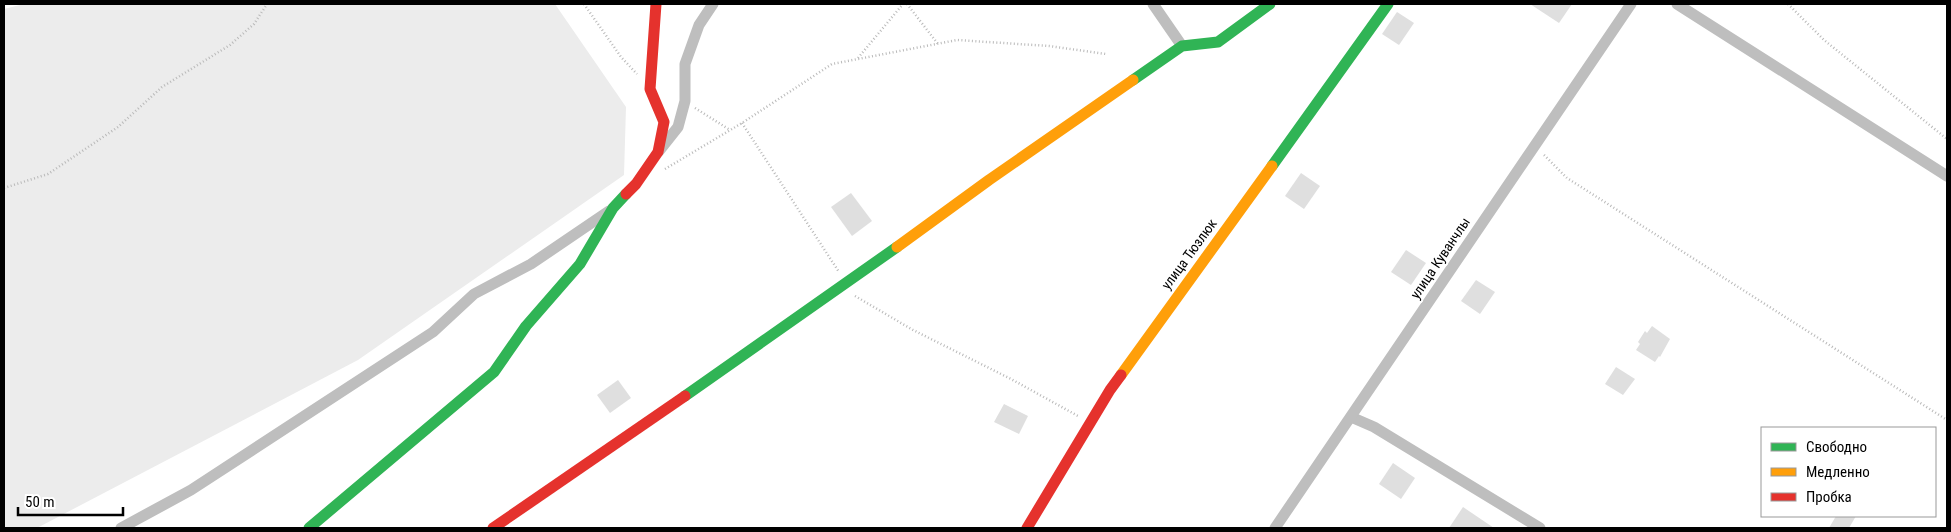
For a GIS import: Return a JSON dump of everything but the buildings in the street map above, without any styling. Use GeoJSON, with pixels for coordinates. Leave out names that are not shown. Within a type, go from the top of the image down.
{"type":"FeatureCollection","features":[{"type":"Feature","properties":{"kind":"street"},"geometry":{"type":"LineString","coordinates":[[656,4],[650,89],[664,122],[658,152]]}},
{"type":"Feature","properties":{"kind":"street"},"geometry":{"type":"LineString","coordinates":[[121,528],[191,490],[433,332],[474,294],[531,264],[613,208],[636,184],[678,127],[685,101],[685,64],[699,24],[712,4]]}},
{"type":"Feature","properties":{"kind":"street"},"geometry":{"type":"LineString","coordinates":[[1153,4],[1182,46]]}},
{"type":"Feature","properties":{"kind":"street"},"geometry":{"type":"LineString","coordinates":[[493,528],[847,284],[989,180],[1182,46],[1218,42],[1270,4]]}},
{"type":"Feature","properties":{"kind":"street","name":"улица Тюзлюк"},"geometry":{"type":"LineString","coordinates":[[1027,528],[1110,390],[1388,4]]}},
{"type":"Feature","properties":{"kind":"street","name":"улица Куванчлы"},"geometry":{"type":"LineString","coordinates":[[1275,528],[1631,4]]}},
{"type":"Feature","properties":{"kind":"street"},"geometry":{"type":"LineString","coordinates":[[1677,4],[1947,176]]}},
{"type":"Feature","properties":{"kind":"street"},"geometry":{"type":"LineString","coordinates":[[309,528],[316,520],[494,372],[526,326],[580,264],[613,208]]}},
{"type":"Feature","properties":{"kind":"street"},"geometry":{"type":"LineString","coordinates":[[1350,417],[1374,427],[1540,528]]}},
{"type":"Feature","properties":{"kind":"path"},"geometry":{"type":"LineString","coordinates":[[4,188],[48,174],[118,127],[162,87],[230,45],[254,24],[267,4]]}},
{"type":"Feature","properties":{"kind":"path"},"geometry":{"type":"LineString","coordinates":[[584,4],[621,57],[650,89]]}},
{"type":"Feature","properties":{"kind":"path"},"geometry":{"type":"LineString","coordinates":[[857,60],[903,4]]}},
{"type":"Feature","properties":{"kind":"path"},"geometry":{"type":"LineString","coordinates":[[907,4],[938,44]]}},
{"type":"Feature","properties":{"kind":"path"},"geometry":{"type":"LineString","coordinates":[[1788,4],[1824,40],[1947,139]]}},
{"type":"Feature","properties":{"kind":"path"},"geometry":{"type":"LineString","coordinates":[[665,169],[742,123],[832,64],[957,40],[1049,46],[1106,54]]}},
{"type":"Feature","properties":{"kind":"path"},"geometry":{"type":"LineString","coordinates":[[742,123],[854,295],[914,330],[1011,379],[1090,424]]}},
{"type":"Feature","properties":{"kind":"path"},"geometry":{"type":"LineString","coordinates":[[1534,146],[1566,178],[1947,420]]}},
{"type":"Feature","properties":{"kind":"shaded area"},"geometry":{"type":"Polygon","coordinates":[[[24,4],[555,4],[626,107],[624,175],[358,360],[37,528],[4,528],[4,9],[24,4]]]}},
{"type":"Feature","properties":{"kind":"traffic: fast"},"geometry":{"type":"LineString","coordinates":[[1133,80],[1182,46],[1218,42],[1270,4]]}},
{"type":"Feature","properties":{"kind":"traffic: fast"},"geometry":{"type":"LineString","coordinates":[[1272,166],[1388,4]]}},
{"type":"Feature","properties":{"kind":"traffic: fast"},"geometry":{"type":"LineString","coordinates":[[309,528],[494,372],[526,326],[580,264],[613,208],[626,194]]}},
{"type":"Feature","properties":{"kind":"traffic: fast"},"geometry":{"type":"LineString","coordinates":[[685,396],[897,247]]}},
{"type":"Feature","properties":{"kind":"traffic: slow"},"geometry":{"type":"LineString","coordinates":[[897,247],[989,180],[1133,80]]}},
{"type":"Feature","properties":{"kind":"traffic: slow"},"geometry":{"type":"LineString","coordinates":[[1121,375],[1272,166]]}},
{"type":"Feature","properties":{"kind":"traffic: jam"},"geometry":{"type":"LineString","coordinates":[[626,194],[636,184],[658,152],[664,122],[650,89],[656,4]]}},
{"type":"Feature","properties":{"kind":"traffic: jam"},"geometry":{"type":"LineString","coordinates":[[1027,528],[1110,390],[1121,375]]}},
{"type":"Feature","properties":{"kind":"traffic: jam"},"geometry":{"type":"LineString","coordinates":[[493,528],[685,396]]}}]}
